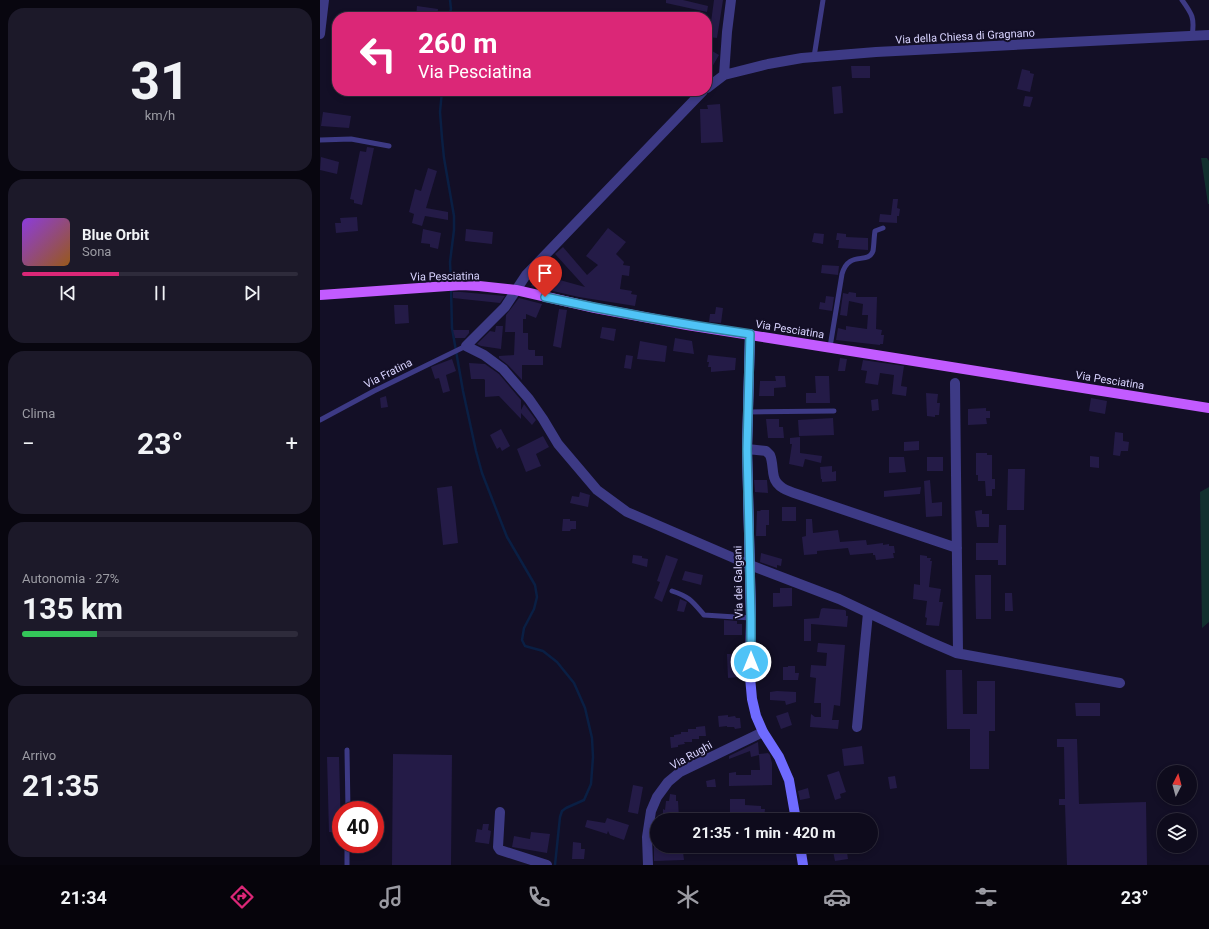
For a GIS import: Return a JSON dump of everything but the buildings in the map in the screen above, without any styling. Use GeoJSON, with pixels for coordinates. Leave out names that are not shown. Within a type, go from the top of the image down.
{"type":"FeatureCollection","features":[{"type":"Feature","properties":{"kind":"main road","name":"Via Pesciatina"},"geometry":{"type":"LineString","coordinates":[[320,295],[451,286],[479,286],[516,290],[610,311],[687,325],[1209,408]]}},
{"type":"Feature","properties":{"kind":"street"},"geometry":{"type":"LineString","coordinates":[[320,34],[324,0]]}},
{"type":"Feature","properties":{"kind":"street"},"geometry":{"type":"LineString","coordinates":[[712,84],[724,75],[731,0]]}},
{"type":"Feature","properties":{"kind":"street","name":"Via della Chiesa di Gragnano"},"geometry":{"type":"LineString","coordinates":[[724,75],[768,64],[814,57],[876,52],[1209,35]]}},
{"type":"Feature","properties":{"kind":"street"},"geometry":{"type":"LineString","coordinates":[[698,96],[526,276],[505,307],[464,347],[484,355],[503,369],[529,399],[558,444],[597,490],[627,512],[750,565],[839,599],[928,641],[958,653],[1120,683]]}},
{"type":"Feature","properties":{"kind":"street","name":"Via dei Galgani"},"geometry":{"type":"LineString","coordinates":[[750,334],[747,449],[751,618],[750,678],[752,699],[756,716],[763,732],[779,757],[789,780],[795,813]]}},
{"type":"Feature","properties":{"kind":"street"},"geometry":{"type":"LineString","coordinates":[[954,383],[958,653]]}},
{"type":"Feature","properties":{"kind":"street"},"geometry":{"type":"LineString","coordinates":[[747,449],[766,451],[770,454],[774,477],[782,488],[957,548]]}},
{"type":"Feature","properties":{"kind":"street"},"geometry":{"type":"LineString","coordinates":[[856,727],[868,613]]}},
{"type":"Feature","properties":{"kind":"street","name":"Via Rughi"},"geometry":{"type":"LineString","coordinates":[[648,865],[647,837],[651,812],[657,797],[668,782],[680,772],[763,732]]}},
{"type":"Feature","properties":{"kind":"street"},"geometry":{"type":"LineString","coordinates":[[500,812],[498,847],[500,850],[547,865]]}},
{"type":"Feature","properties":{"kind":"street"},"geometry":{"type":"LineString","coordinates":[[801,853],[804,865]]}},
{"type":"Feature","properties":{"kind":"lane"},"geometry":{"type":"LineString","coordinates":[[814,57],[823,0]]}},
{"type":"Feature","properties":{"kind":"lane"},"geometry":{"type":"LineString","coordinates":[[1182,0],[1192,15],[1194,25],[1192,36]]}},
{"type":"Feature","properties":{"kind":"lane"},"geometry":{"type":"LineString","coordinates":[[320,140],[351,139],[389,146]]}},
{"type":"Feature","properties":{"kind":"lane"},"geometry":{"type":"LineString","coordinates":[[830,347],[844,265],[850,260],[868,257],[872,252],[875,231],[883,228]]}},
{"type":"Feature","properties":{"kind":"lane","name":"Via Fratina"},"geometry":{"type":"LineString","coordinates":[[320,420],[374,391],[464,347]]}},
{"type":"Feature","properties":{"kind":"lane"},"geometry":{"type":"LineString","coordinates":[[748,412],[834,411]]}},
{"type":"Feature","properties":{"kind":"lane"},"geometry":{"type":"LineString","coordinates":[[672,591],[691,599],[704,615],[751,618]]}},
{"type":"Feature","properties":{"kind":"lane"},"geometry":{"type":"LineString","coordinates":[[347,750],[348,801]]}},
{"type":"Feature","properties":{"kind":"lane"},"geometry":{"type":"LineString","coordinates":[[347,865],[348,853]]}},
{"type":"Feature","properties":{"kind":"green space"},"geometry":{"type":"Polygon","coordinates":[[[1201,158],[1207,158],[1209,161],[1209,204],[1208,204],[1201,158]]]}},
{"type":"Feature","properties":{"kind":"green space"},"geometry":{"type":"Polygon","coordinates":[[[1209,487],[1209,622],[1202,628],[1200,492],[1209,487]]]}},
{"type":"Feature","properties":{"kind":"waterway"},"geometry":{"type":"LineString","coordinates":[[450,0],[450,12]]}},
{"type":"Feature","properties":{"kind":"waterway"},"geometry":{"type":"LineString","coordinates":[[442,96],[440,112],[444,158],[454,216],[454,230],[450,262],[451,283]]}},
{"type":"Feature","properties":{"kind":"waterway"},"geometry":{"type":"LineString","coordinates":[[451,288],[452,328],[463,391],[482,473],[507,537],[535,585],[537,597],[534,609],[524,628],[522,640],[525,646],[543,651],[557,662],[574,683],[585,708],[592,738],[593,757],[591,784],[584,800],[562,811],[560,817],[555,865]]}},
{"type":"Feature","properties":{"kind":"route"},"geometry":{"type":"LineString","coordinates":[[545,297],[687,325],[750,334],[747,449],[751,662]]}}]}
